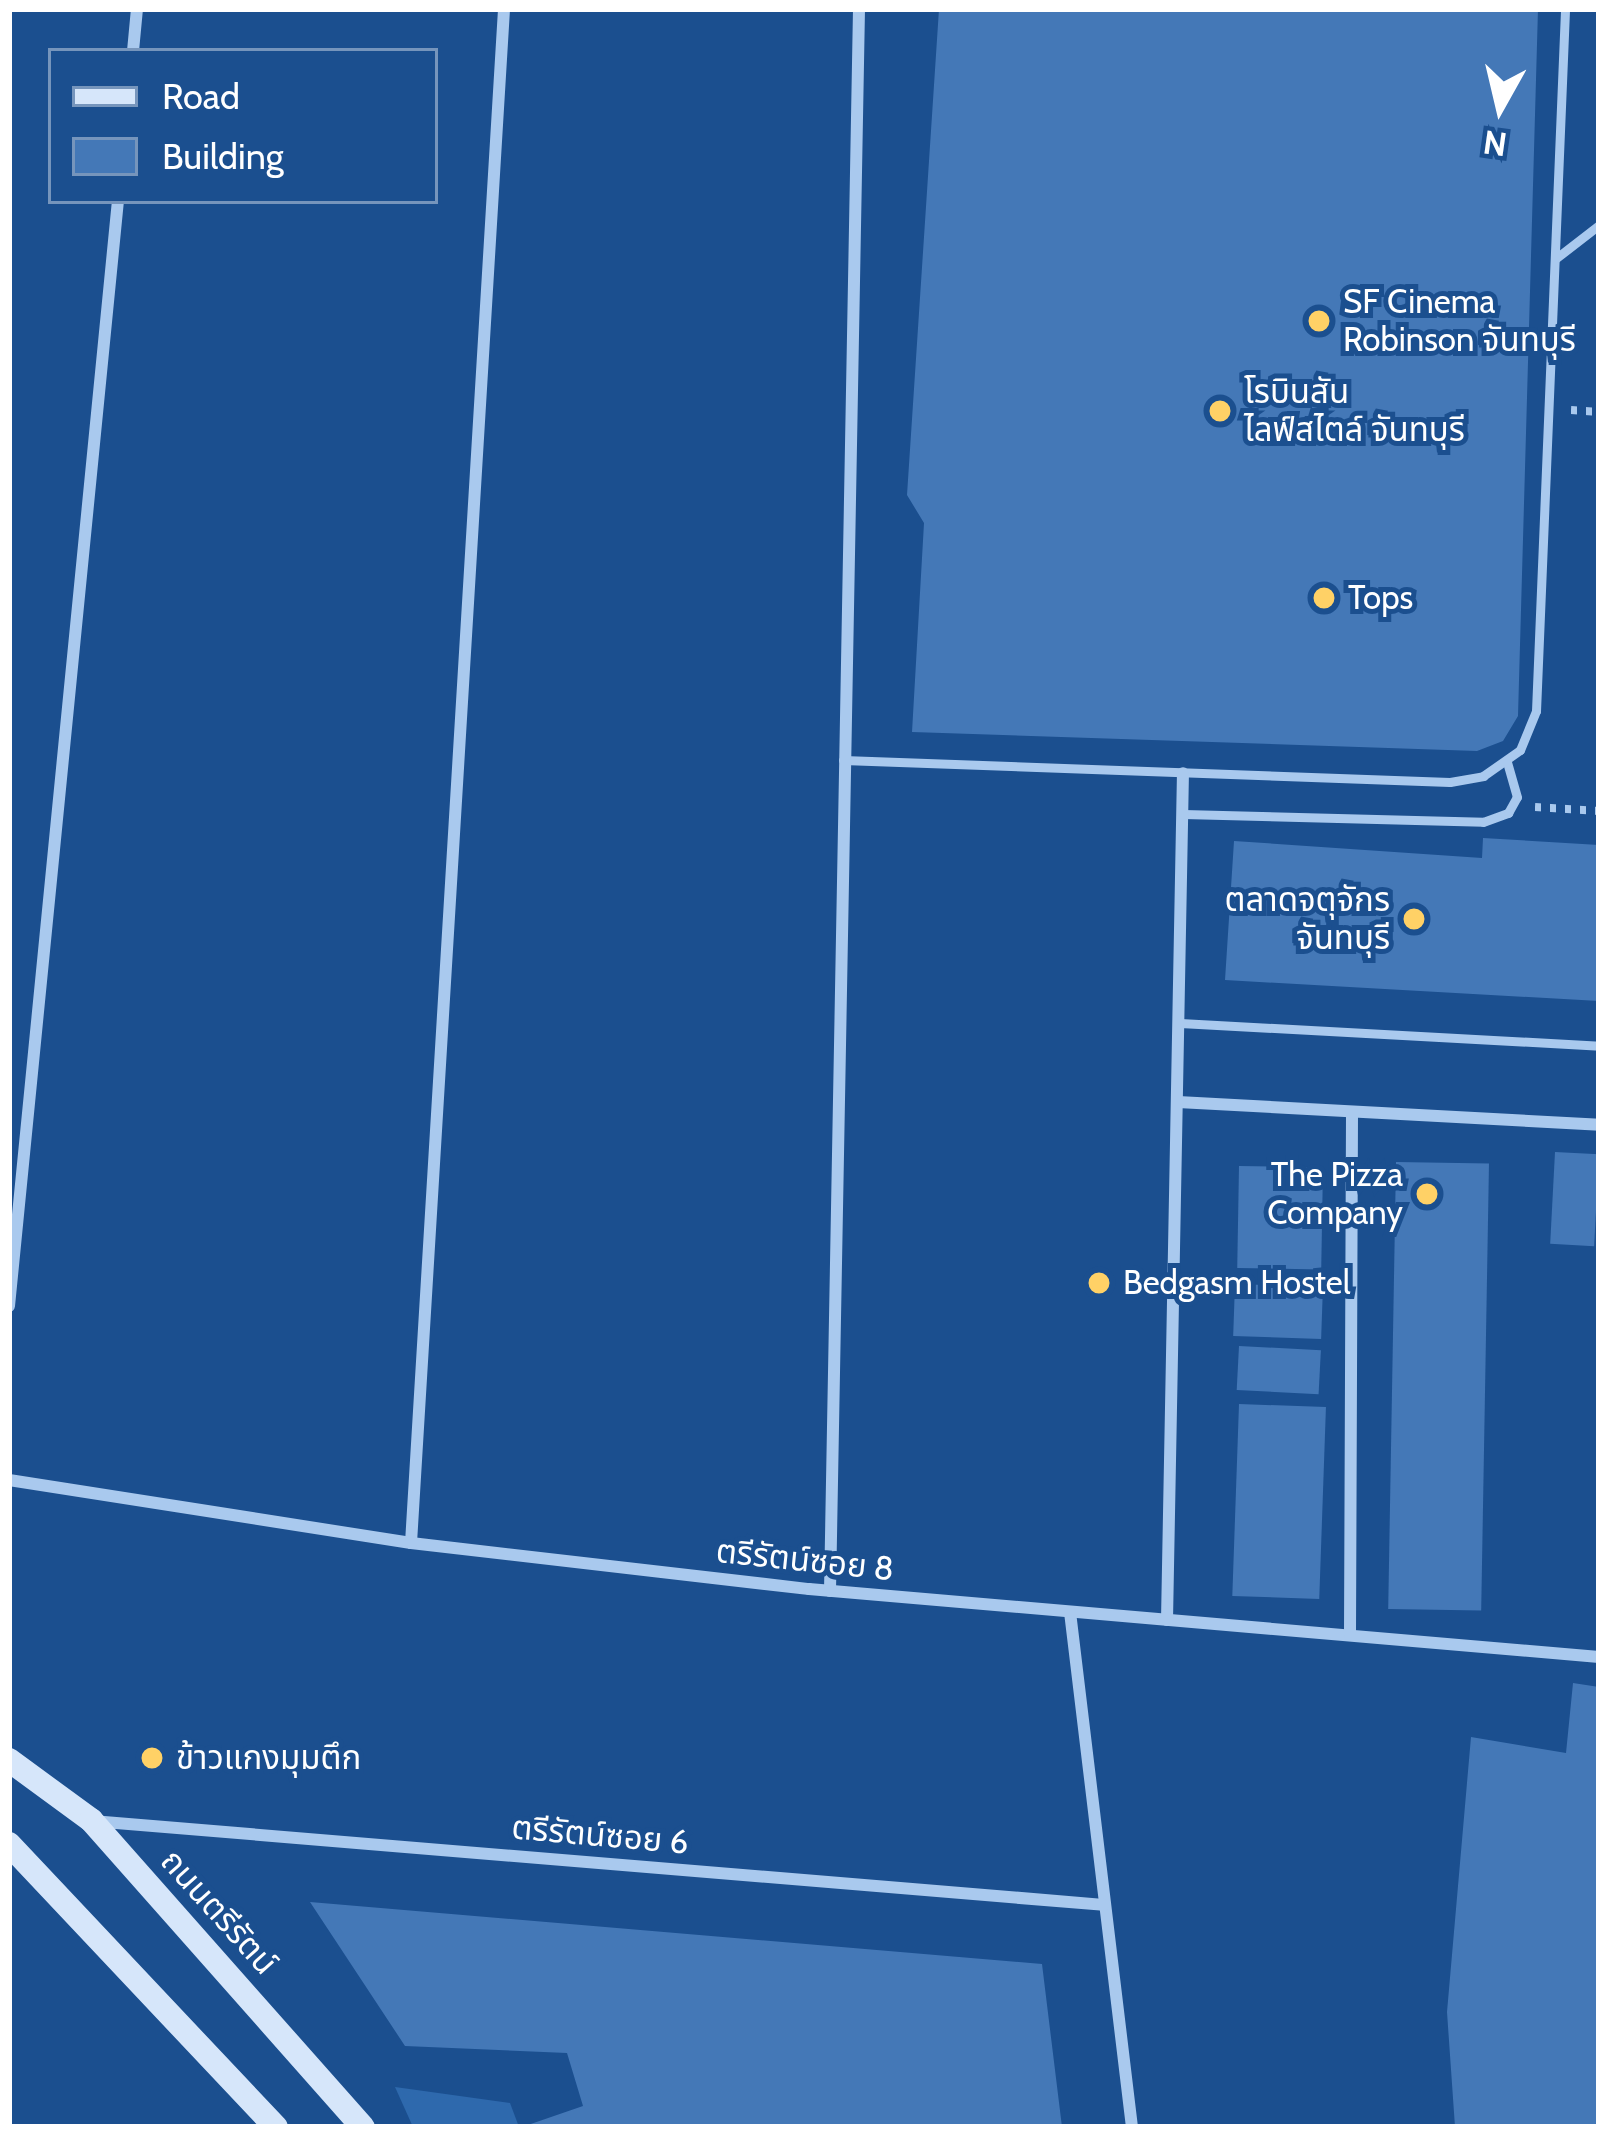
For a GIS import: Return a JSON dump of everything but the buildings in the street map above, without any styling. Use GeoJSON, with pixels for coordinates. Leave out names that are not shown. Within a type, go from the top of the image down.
{"type":"FeatureCollection","features":[{"type":"Feature","properties":{"kind":"main road","name":"ถนนตรีรัตน์"},"geometry":{"type":"LineString","coordinates":[[9,1760],[91,1820],[363,2127]]}},
{"type":"Feature","properties":{"kind":"main road"},"geometry":{"type":"LineString","coordinates":[[9,1844],[274,2126]]}},
{"type":"Feature","properties":{"kind":"street"},"geometry":{"type":"LineString","coordinates":[[133,48],[137,9]]}},
{"type":"Feature","properties":{"kind":"street"},"geometry":{"type":"LineString","coordinates":[[411,1543],[505,9]]}},
{"type":"Feature","properties":{"kind":"street"},"geometry":{"type":"LineString","coordinates":[[830,1591],[859,9]]}},
{"type":"Feature","properties":{"kind":"street"},"geometry":{"type":"LineString","coordinates":[[9,1306],[118,204]]}},
{"type":"Feature","properties":{"kind":"street"},"geometry":{"type":"LineString","coordinates":[[1167,1620],[1184,773]]}},
{"type":"Feature","properties":{"kind":"street"},"geometry":{"type":"LineString","coordinates":[[1178,1102],[1599,1125]]}},
{"type":"Feature","properties":{"kind":"street"},"geometry":{"type":"LineString","coordinates":[[1350,1636],[1352,1112]]}},
{"type":"Feature","properties":{"kind":"street","name":"ตรีรัตน์ซอย 8"},"geometry":{"type":"LineString","coordinates":[[9,1480],[411,1543],[830,1591],[1599,1657]]}},
{"type":"Feature","properties":{"kind":"street"},"geometry":{"type":"LineString","coordinates":[[1070,1612],[1132,2127]]}},
{"type":"Feature","properties":{"kind":"street","name":"ตรีรัตน์ซอย 6"},"geometry":{"type":"LineString","coordinates":[[91,1820],[1104,1905]]}},
{"type":"Feature","properties":{"kind":"lane"},"geometry":{"type":"LineString","coordinates":[[843,760],[1450,782],[1507,764],[1536,712],[1565,9]]}},
{"type":"Feature","properties":{"kind":"lane"},"geometry":{"type":"LineString","coordinates":[[1555,259],[1599,225]]}},
{"type":"Feature","properties":{"kind":"lane"},"geometry":{"type":"LineString","coordinates":[[1183,814],[1455,823],[1498,819],[1514,806],[1518,786],[1507,764]]}},
{"type":"Feature","properties":{"kind":"lane"},"geometry":{"type":"LineString","coordinates":[[1180,1023],[1599,1046]]}},
{"type":"Feature","properties":{"kind":"path"},"geometry":{"type":"LineString","coordinates":[[1514,806],[1599,811]]}},
{"type":"Feature","properties":{"kind":"shaded area"},"geometry":{"type":"Polygon","coordinates":[[[395,2087],[510,2103],[519,2127],[413,2127],[395,2087]]]}},
{"type":"Feature","properties":{"kind":"place","name":"SF Cinema Robinson จันทบุรี"},"geometry":{"type":"Point","coordinates":[1319,321]}},
{"type":"Feature","properties":{"kind":"place","name":"โรบินสัน ไลฟ์สไตล์ จันทบุรี"},"geometry":{"type":"Point","coordinates":[1220,411]}},
{"type":"Feature","properties":{"kind":"place","name":"Tops"},"geometry":{"type":"Point","coordinates":[1324,598]}},
{"type":"Feature","properties":{"kind":"place","name":"ตลาดจตุจักร จันทบุรี"},"geometry":{"type":"Point","coordinates":[1414,919]}},
{"type":"Feature","properties":{"kind":"place","name":"The Pizza Company"},"geometry":{"type":"Point","coordinates":[1427,1194]}},
{"type":"Feature","properties":{"kind":"place","name":"Bedgasm Hostel"},"geometry":{"type":"Point","coordinates":[1099,1283]}},
{"type":"Feature","properties":{"kind":"place","name":"ข้าวแกงมุมตึก"},"geometry":{"type":"Point","coordinates":[152,1758]}}]}
